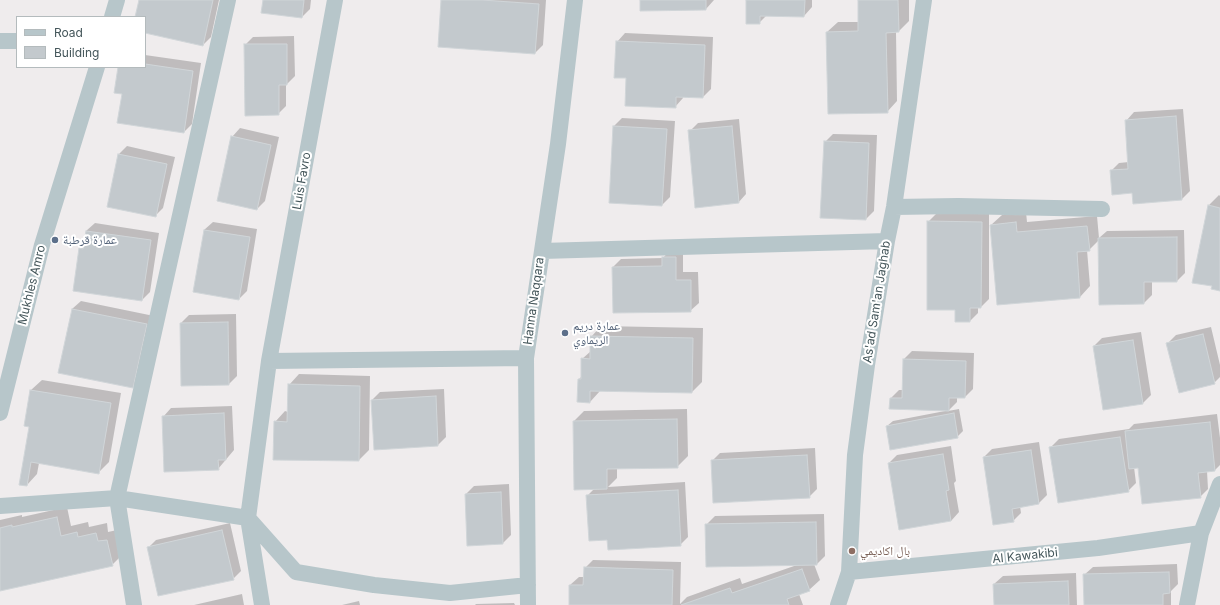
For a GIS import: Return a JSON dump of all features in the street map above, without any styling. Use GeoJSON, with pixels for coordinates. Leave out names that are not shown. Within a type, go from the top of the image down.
{"type":"FeatureCollection","features":[{"type":"Feature","properties":{"kind":"street"},"geometry":{"type":"LineString","coordinates":[[112,16],[117,0]]}},
{"type":"Feature","properties":{"kind":"street"},"geometry":{"type":"LineString","coordinates":[[134,605],[117,498],[228,0]]}},
{"type":"Feature","properties":{"kind":"street","name":"Luis Favro"},"geometry":{"type":"LineString","coordinates":[[262,605],[248,518],[269,361],[335,0]]}},
{"type":"Feature","properties":{"kind":"street","name":"Hanna Naqqara"},"geometry":{"type":"LineString","coordinates":[[528,605],[526,358],[558,144],[575,0]]}},
{"type":"Feature","properties":{"kind":"street","name":"As'ad Sam'an Jaghab"},"geometry":{"type":"LineString","coordinates":[[838,605],[849,572],[855,455],[867,365],[894,207],[924,0]]}},
{"type":"Feature","properties":{"kind":"street"},"geometry":{"type":"LineString","coordinates":[[0,41],[16,41]]}},
{"type":"Feature","properties":{"kind":"street","name":"Mukhles Amro"},"geometry":{"type":"LineString","coordinates":[[0,413],[42,245],[97,68]]}},
{"type":"Feature","properties":{"kind":"street"},"geometry":{"type":"LineString","coordinates":[[894,207],[958,206],[1102,209]]}},
{"type":"Feature","properties":{"kind":"street"},"geometry":{"type":"LineString","coordinates":[[542,251],[887,241]]}},
{"type":"Feature","properties":{"kind":"street"},"geometry":{"type":"LineString","coordinates":[[269,361],[526,358]]}},
{"type":"Feature","properties":{"kind":"street"},"geometry":{"type":"LineString","coordinates":[[1187,605],[1200,533],[1220,484]]}},
{"type":"Feature","properties":{"kind":"street"},"geometry":{"type":"LineString","coordinates":[[0,506],[117,498],[248,518],[296,572],[374,585],[450,594],[528,584]]}},
{"type":"Feature","properties":{"kind":"street","name":"Al Kawakibi"},"geometry":{"type":"LineString","coordinates":[[849,572],[1098,548],[1200,533]]}},
{"type":"Feature","properties":{"kind":"building"},"geometry":{"type":"Polygon","coordinates":[[[139,0],[213,0],[203,46],[146,33],[146,16],[135,16],[139,0]]]}},
{"type":"Feature","properties":{"kind":"building"},"geometry":{"type":"Polygon","coordinates":[[[263,0],[304,0],[302,18],[261,13],[263,0]]]}},
{"type":"Feature","properties":{"kind":"building"},"geometry":{"type":"Polygon","coordinates":[[[441,0],[482,0],[539,4],[535,54],[438,47],[441,0]]]}},
{"type":"Feature","properties":{"kind":"building"},"geometry":{"type":"Polygon","coordinates":[[[640,0],[706,0],[706,10],[640,11],[640,0]]]}},
{"type":"Feature","properties":{"kind":"building"},"geometry":{"type":"Polygon","coordinates":[[[746,0],[805,0],[804,17],[760,16],[760,24],[746,24],[746,0]]]}},
{"type":"Feature","properties":{"kind":"building"},"geometry":{"type":"Polygon","coordinates":[[[858,0],[898,0],[899,32],[886,33],[888,113],[828,114],[826,32],[858,31],[858,0]]]}},
{"type":"Feature","properties":{"kind":"building"},"geometry":{"type":"Polygon","coordinates":[[[616,41],[705,45],[703,98],[676,97],[676,108],[625,106],[626,78],[614,78],[616,41]]]}},
{"type":"Feature","properties":{"kind":"building"},"geometry":{"type":"Polygon","coordinates":[[[244,44],[287,44],[287,85],[279,85],[279,115],[245,116],[244,44]]]}},
{"type":"Feature","properties":{"kind":"building"},"geometry":{"type":"Polygon","coordinates":[[[146,64],[193,71],[184,133],[117,123],[122,94],[114,93],[118,68],[146,68],[146,64]]]}},
{"type":"Feature","properties":{"kind":"building"},"geometry":{"type":"Polygon","coordinates":[[[1176,116],[1182,200],[1133,204],[1132,193],[1112,195],[1110,170],[1128,169],[1125,120],[1176,116]]]}},
{"type":"Feature","properties":{"kind":"building"},"geometry":{"type":"Polygon","coordinates":[[[613,126],[667,129],[662,206],[609,203],[613,126]]]}},
{"type":"Feature","properties":{"kind":"building"},"geometry":{"type":"Polygon","coordinates":[[[732,126],[739,203],[695,208],[688,130],[732,126]]]}},
{"type":"Feature","properties":{"kind":"building"},"geometry":{"type":"Polygon","coordinates":[[[231,136],[271,145],[257,210],[217,201],[231,136]]]}},
{"type":"Feature","properties":{"kind":"building"},"geometry":{"type":"Polygon","coordinates":[[[824,141],[869,143],[866,220],[820,218],[824,141]]]}},
{"type":"Feature","properties":{"kind":"building"},"geometry":{"type":"Polygon","coordinates":[[[118,154],[167,164],[156,217],[107,207],[118,154]]]}},
{"type":"Feature","properties":{"kind":"building"},"geometry":{"type":"Polygon","coordinates":[[[1208,205],[1220,208],[1220,291],[1211,289],[1212,286],[1192,283],[1208,205]]]}},
{"type":"Feature","properties":{"kind":"building"},"geometry":{"type":"Polygon","coordinates":[[[927,221],[982,222],[981,308],[970,308],[970,322],[955,322],[955,310],[927,310],[927,221]]]}},
{"type":"Feature","properties":{"kind":"building"},"geometry":{"type":"Polygon","coordinates":[[[1016,222],[1017,232],[1087,226],[1090,251],[1077,252],[1080,298],[997,305],[990,225],[1016,222]]]}},
{"type":"Feature","properties":{"kind":"building"},"geometry":{"type":"Polygon","coordinates":[[[204,230],[250,237],[239,300],[193,292],[204,230]]]}},
{"type":"Feature","properties":{"kind":"building"},"geometry":{"type":"Polygon","coordinates":[[[86,231],[151,240],[142,301],[73,291],[79,248],[83,249],[86,231]]]}},
{"type":"Feature","properties":{"kind":"building"},"geometry":{"type":"Polygon","coordinates":[[[1177,237],[1177,282],[1144,282],[1144,304],[1099,305],[1098,238],[1177,237]]]}},
{"type":"Feature","properties":{"kind":"building"},"geometry":{"type":"Polygon","coordinates":[[[662,257],[676,257],[676,280],[691,280],[691,312],[613,313],[612,267],[662,266],[662,257]]]}},
{"type":"Feature","properties":{"kind":"building"},"geometry":{"type":"Polygon","coordinates":[[[72,309],[147,324],[133,388],[58,373],[72,309]]]}},
{"type":"Feature","properties":{"kind":"building"},"geometry":{"type":"Polygon","coordinates":[[[228,322],[229,385],[181,386],[180,323],[228,322]]]}},
{"type":"Feature","properties":{"kind":"building"},"geometry":{"type":"Polygon","coordinates":[[[1203,334],[1215,384],[1179,393],[1166,343],[1203,334]]]}},
{"type":"Feature","properties":{"kind":"building"},"geometry":{"type":"Polygon","coordinates":[[[590,336],[693,338],[692,393],[590,391],[590,403],[577,402],[578,379],[581,379],[581,358],[590,359],[590,336]]]}},
{"type":"Feature","properties":{"kind":"building"},"geometry":{"type":"Polygon","coordinates":[[[1133,340],[1143,404],[1103,410],[1093,346],[1133,340]]]}},
{"type":"Feature","properties":{"kind":"building"},"geometry":{"type":"Polygon","coordinates":[[[903,359],[966,361],[965,398],[949,398],[949,411],[889,409],[890,398],[902,398],[903,359]]]}},
{"type":"Feature","properties":{"kind":"building"},"geometry":{"type":"Polygon","coordinates":[[[288,384],[360,386],[359,461],[273,460],[274,421],[287,422],[288,384]]]}},
{"type":"Feature","properties":{"kind":"building"},"geometry":{"type":"Polygon","coordinates":[[[30,390],[111,403],[99,474],[31,462],[27,486],[19,485],[29,427],[24,426],[30,390]]]}},
{"type":"Feature","properties":{"kind":"building"},"geometry":{"type":"Polygon","coordinates":[[[436,396],[438,446],[374,450],[371,400],[436,396]]]}},
{"type":"Feature","properties":{"kind":"building"},"geometry":{"type":"Polygon","coordinates":[[[224,413],[226,460],[218,460],[219,470],[164,472],[162,416],[224,413]]]}},
{"type":"Feature","properties":{"kind":"building"},"geometry":{"type":"Polygon","coordinates":[[[954,413],[958,438],[890,450],[886,426],[954,413]]]}},
{"type":"Feature","properties":{"kind":"building"},"geometry":{"type":"Polygon","coordinates":[[[677,419],[678,468],[607,469],[607,489],[574,490],[573,421],[677,419]]]}},
{"type":"Feature","properties":{"kind":"building"},"geometry":{"type":"Polygon","coordinates":[[[1210,422],[1215,471],[1198,473],[1201,498],[1142,504],[1138,468],[1129,469],[1125,431],[1210,422]]]}},
{"type":"Feature","properties":{"kind":"building"},"geometry":{"type":"Polygon","coordinates":[[[1120,437],[1129,492],[1058,503],[1049,447],[1120,437]]]}},
{"type":"Feature","properties":{"kind":"building"},"geometry":{"type":"Polygon","coordinates":[[[1031,450],[1039,504],[1012,509],[1014,522],[993,525],[983,457],[1031,450]]]}},
{"type":"Feature","properties":{"kind":"building"},"geometry":{"type":"Polygon","coordinates":[[[943,454],[949,490],[946,491],[951,521],[899,530],[888,463],[943,454]]]}},
{"type":"Feature","properties":{"kind":"building"},"geometry":{"type":"Polygon","coordinates":[[[807,455],[810,498],[713,503],[711,460],[807,455]]]}},
{"type":"Feature","properties":{"kind":"building"},"geometry":{"type":"Polygon","coordinates":[[[678,490],[681,546],[608,550],[607,540],[589,541],[586,495],[678,490]]]}},
{"type":"Feature","properties":{"kind":"building"},"geometry":{"type":"Polygon","coordinates":[[[501,492],[503,544],[467,546],[465,494],[501,492]]]}},
{"type":"Feature","properties":{"kind":"building"},"geometry":{"type":"Polygon","coordinates":[[[57,517],[61,536],[77,532],[78,537],[96,533],[98,541],[107,540],[113,566],[0,591],[0,528],[12,525],[12,527],[57,517]]]}},
{"type":"Feature","properties":{"kind":"building"},"geometry":{"type":"Polygon","coordinates":[[[816,522],[817,565],[706,567],[705,524],[816,522]]]}},
{"type":"Feature","properties":{"kind":"building"},"geometry":{"type":"Polygon","coordinates":[[[222,530],[234,580],[158,596],[147,547],[222,530]]]}},
{"type":"Feature","properties":{"kind":"building"},"geometry":{"type":"Polygon","coordinates":[[[584,567],[673,570],[672,605],[569,605],[569,585],[583,585],[584,567]]]}},
{"type":"Feature","properties":{"kind":"building"},"geometry":{"type":"Polygon","coordinates":[[[802,569],[810,591],[787,599],[789,605],[681,605],[730,588],[732,593],[802,569]]]}},
{"type":"Feature","properties":{"kind":"building"},"geometry":{"type":"Polygon","coordinates":[[[1169,572],[1170,593],[1163,594],[1163,605],[1084,605],[1083,574],[1169,572]]]}},
{"type":"Feature","properties":{"kind":"building"},"geometry":{"type":"Polygon","coordinates":[[[1068,581],[1069,605],[994,605],[993,584],[1068,581]]]}},
{"type":"Feature","properties":{"kind":"place","name":"عمارة قرطبة"},"geometry":{"type":"Point","coordinates":[55,240]}},
{"type":"Feature","properties":{"kind":"place","name":"عمارة دريم الريماوي"},"geometry":{"type":"Point","coordinates":[565,333]}},
{"type":"Feature","properties":{"kind":"place","name":"بال اكاديمي"},"geometry":{"type":"Point","coordinates":[852,551]}}]}
